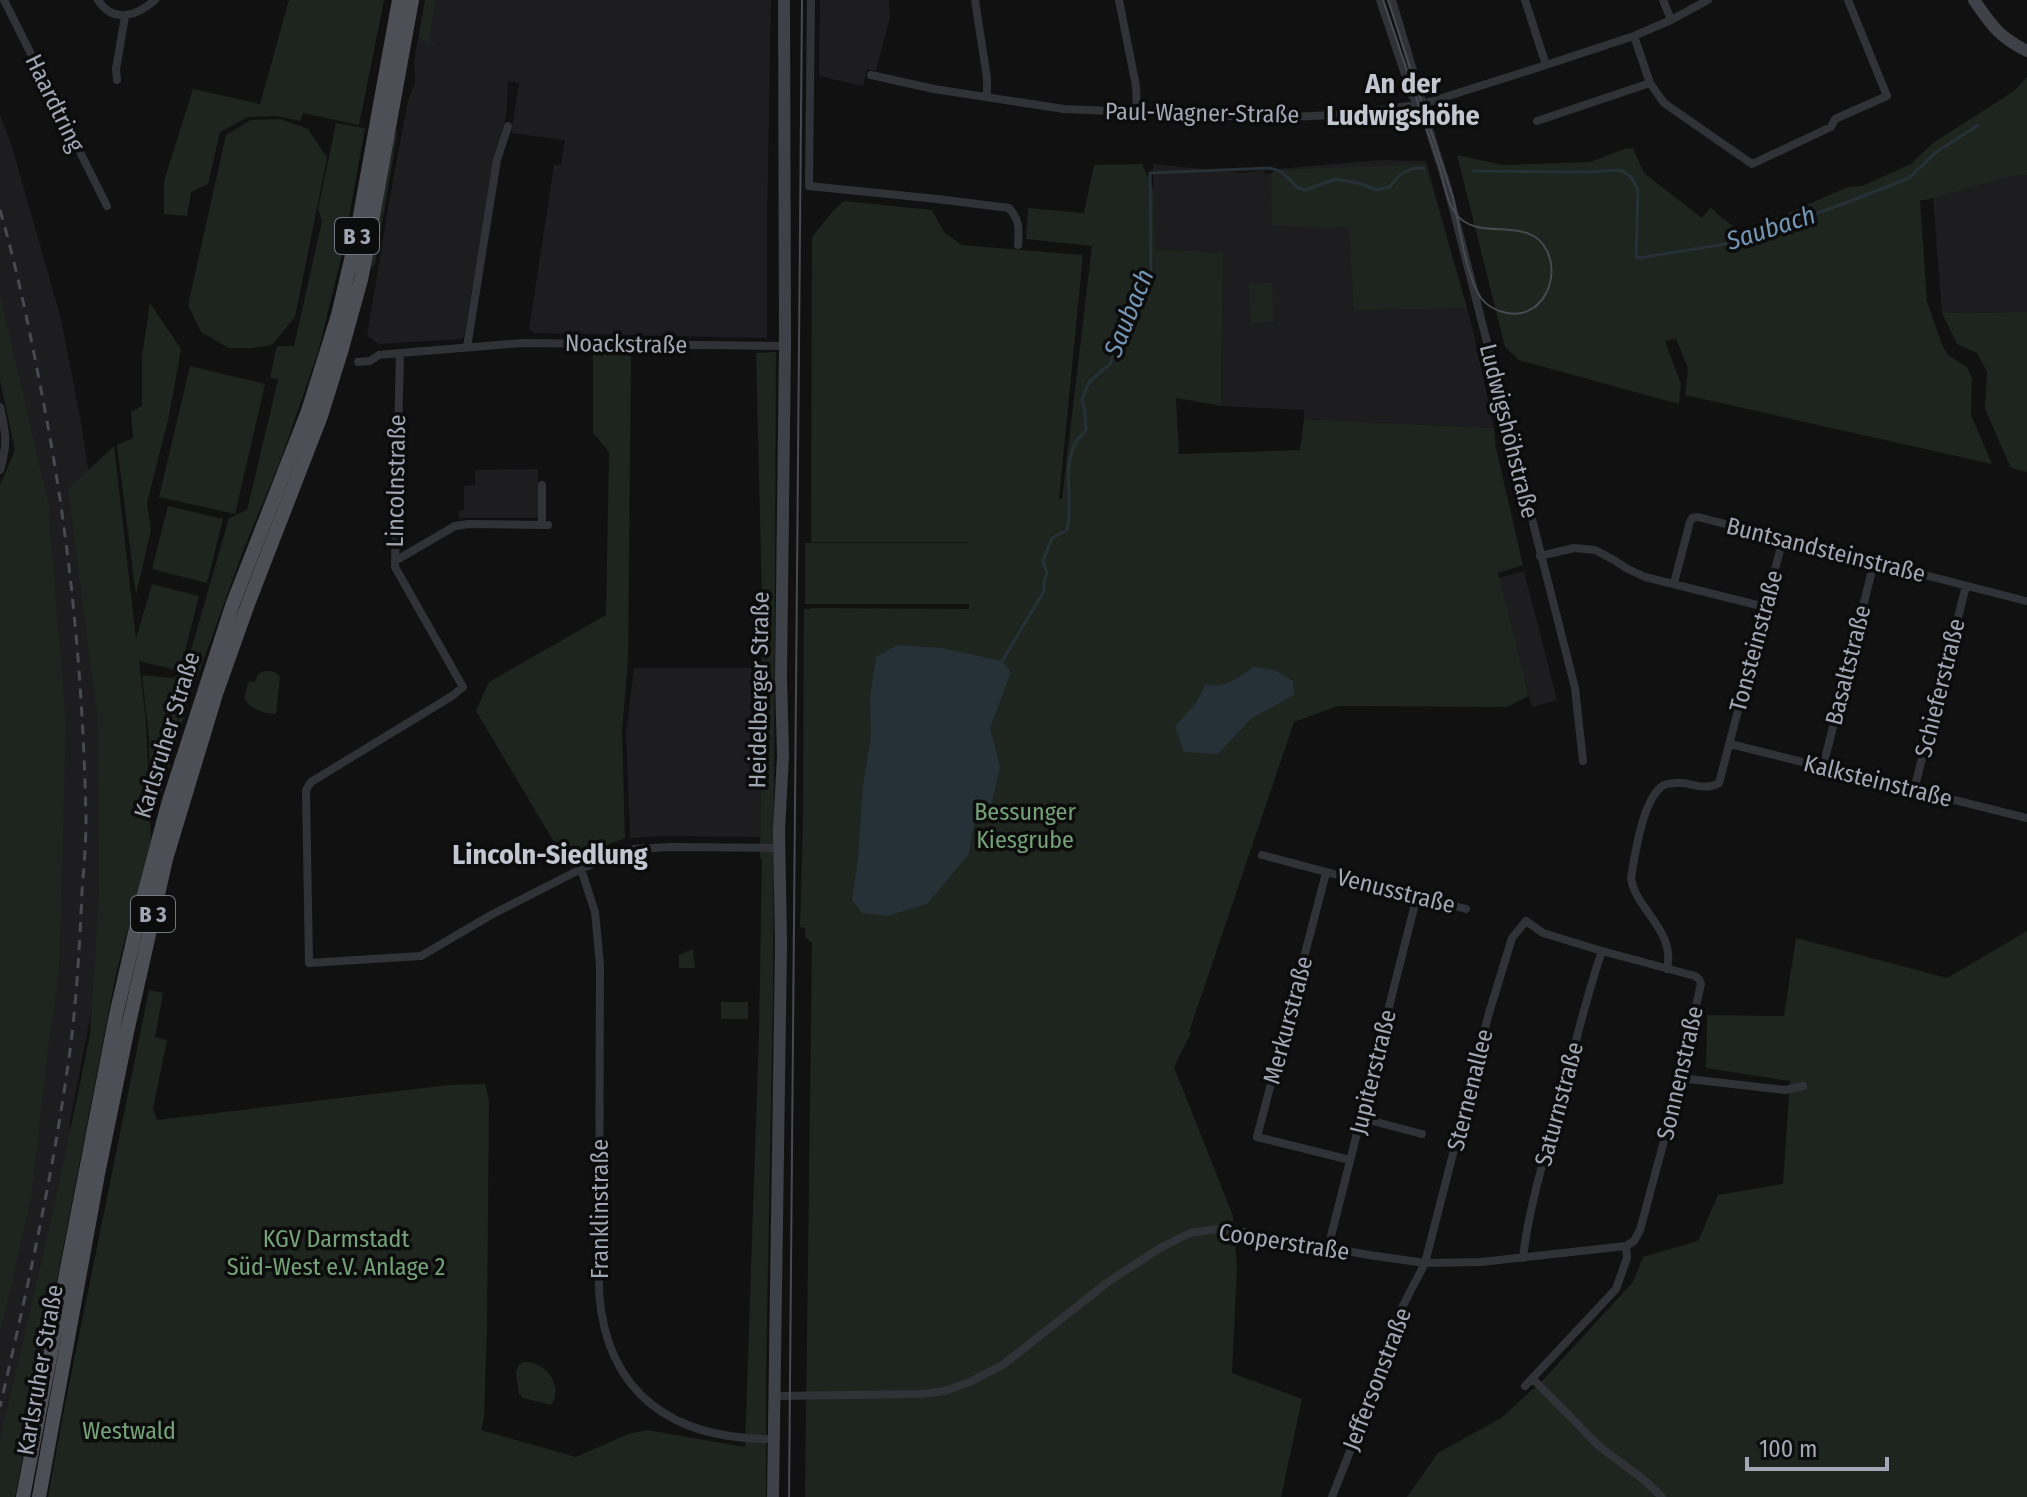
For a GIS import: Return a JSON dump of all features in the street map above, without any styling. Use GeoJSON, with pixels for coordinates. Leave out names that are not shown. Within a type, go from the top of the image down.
{"type":"FeatureCollection","features":[{"type":"Feature","properties":{"kind":"main road","name":"Karlsruher Straße"},"geometry":{"type":"LineString","coordinates":[[23,1497],[113,1030],[142,902],[168,804],[219,645],[308,411],[338,315],[355,243],[399,0]]}},
{"type":"Feature","properties":{"kind":"main road","name":"Karlsruher Straße"},"geometry":{"type":"LineString","coordinates":[[39,1497],[104,1146],[166,859],[216,694],[321,416],[341,352],[364,264],[412,0]]}},
{"type":"Feature","properties":{"kind":"street","name":"Haardtring"},"geometry":{"type":"LineString","coordinates":[[4,0],[107,206]]}},
{"type":"Feature","properties":{"kind":"street"},"geometry":{"type":"LineString","coordinates":[[98,0],[110,12],[125,16],[140,11],[155,0]]}},
{"type":"Feature","properties":{"kind":"street","name":"Heidelberger Straße"},"geometry":{"type":"LineString","coordinates":[[773,1497],[781,944],[779,814],[783,779],[784,0]]}},
{"type":"Feature","properties":{"kind":"street"},"geometry":{"type":"LineString","coordinates":[[811,0],[809,186],[1009,208],[1019,223],[1018,245]]}},
{"type":"Feature","properties":{"kind":"street"},"geometry":{"type":"LineString","coordinates":[[975,0],[987,97]]}},
{"type":"Feature","properties":{"kind":"street"},"geometry":{"type":"LineString","coordinates":[[1119,0],[1136,86],[1137,113]]}},
{"type":"Feature","properties":{"kind":"street","name":"Ludwigshöhstraße"},"geometry":{"type":"LineString","coordinates":[[1380,0],[1412,95],[1421,104]]}},
{"type":"Feature","properties":{"kind":"street","name":"Ludwigshöhstraße"},"geometry":{"type":"LineString","coordinates":[[1392,0],[1448,189],[1575,688],[1583,761]]}},
{"type":"Feature","properties":{"kind":"street"},"geometry":{"type":"LineString","coordinates":[[1525,0],[1546,65]]}},
{"type":"Feature","properties":{"kind":"street"},"geometry":{"type":"LineString","coordinates":[[1663,0],[1671,20]]}},
{"type":"Feature","properties":{"kind":"street","name":"Paul-Wagner-Straße"},"geometry":{"type":"LineString","coordinates":[[871,75],[934,89],[1064,109],[1272,118],[1352,114],[1421,104],[1546,65],[1634,36],[1708,0]]}},
{"type":"Feature","properties":{"kind":"street"},"geometry":{"type":"LineString","coordinates":[[1634,36],[1650,83],[1664,103],[1752,164],[1831,127],[1835,119],[1887,96],[1848,0]]}},
{"type":"Feature","properties":{"kind":"street"},"geometry":{"type":"LineString","coordinates":[[1974,0],[2000,35],[2027,51]]}},
{"type":"Feature","properties":{"kind":"street"},"geometry":{"type":"LineString","coordinates":[[117,80],[125,16]]}},
{"type":"Feature","properties":{"kind":"street"},"geometry":{"type":"LineString","coordinates":[[1537,121],[1650,83]]}},
{"type":"Feature","properties":{"kind":"street"},"geometry":{"type":"LineString","coordinates":[[467,347],[497,160],[508,126]]}},
{"type":"Feature","properties":{"kind":"street","name":"Noackstraße"},"geometry":{"type":"LineString","coordinates":[[358,362],[370,361],[379,355],[537,342],[785,346]]}},
{"type":"Feature","properties":{"kind":"street","name":"Lincolnstraße"},"geometry":{"type":"LineString","coordinates":[[400,353],[395,567],[463,687],[311,782],[306,790],[309,963],[421,956],[491,915],[581,869]]}},
{"type":"Feature","properties":{"kind":"street"},"geometry":{"type":"LineString","coordinates":[[0,407],[6,451],[0,470]]}},
{"type":"Feature","properties":{"kind":"street"},"geometry":{"type":"LineString","coordinates":[[395,561],[455,526],[545,525],[542,485]]}},
{"type":"Feature","properties":{"kind":"street","name":"Buntsandsteinstraße"},"geometry":{"type":"LineString","coordinates":[[1674,583],[1690,522],[1698,517],[2026,601]]}},
{"type":"Feature","properties":{"kind":"street","name":"Tonsteinstraße"},"geometry":{"type":"LineString","coordinates":[[1667,969],[1666,943],[1656,921],[1632,887],[1631,878],[1646,812],[1663,786],[1682,783],[1707,787],[1719,783],[1783,539]]}},
{"type":"Feature","properties":{"kind":"street"},"geometry":{"type":"LineString","coordinates":[[1540,556],[1574,548],[1595,550],[1634,573],[1765,607]]}},
{"type":"Feature","properties":{"kind":"street","name":"Basaltstraße"},"geometry":{"type":"LineString","coordinates":[[1823,767],[1874,562]]}},
{"type":"Feature","properties":{"kind":"street","name":"Schieferstraße"},"geometry":{"type":"LineString","coordinates":[[1914,790],[1966,586]]}},
{"type":"Feature","properties":{"kind":"street","name":"Kalksteinstraße"},"geometry":{"type":"LineString","coordinates":[[1730,744],[2027,818]]}},
{"type":"Feature","properties":{"kind":"street"},"geometry":{"type":"LineString","coordinates":[[581,869],[633,849],[779,848]]}},
{"type":"Feature","properties":{"kind":"street"},"geometry":{"type":"LineString","coordinates":[[1262,855],[1326,873]]}},
{"type":"Feature","properties":{"kind":"street","name":"Franklinstraße"},"geometry":{"type":"LineString","coordinates":[[581,869],[595,912],[599,954],[599,1291],[607,1338],[629,1379],[661,1412],[682,1424],[717,1435],[774,1439]]}},
{"type":"Feature","properties":{"kind":"street","name":"Venusstraße"},"geometry":{"type":"LineString","coordinates":[[1326,873],[1466,909]]}},
{"type":"Feature","properties":{"kind":"street","name":"Merkurstraße"},"geometry":{"type":"LineString","coordinates":[[1326,873],[1257,1137],[1350,1160]]}},
{"type":"Feature","properties":{"kind":"street","name":"Jupiterstraße"},"geometry":{"type":"LineString","coordinates":[[1328,1248],[1417,896]]}},
{"type":"Feature","properties":{"kind":"street","name":"Sonnenstraße"},"geometry":{"type":"LineString","coordinates":[[1526,921],[1543,933],[1695,976],[1701,984],[1640,1230],[1634,1241],[1626,1246]]}},
{"type":"Feature","properties":{"kind":"street","name":"Sternenallee"},"geometry":{"type":"LineString","coordinates":[[1425,1263],[1489,1013],[1512,938],[1526,921]]}},
{"type":"Feature","properties":{"kind":"street","name":"Saturnstraße"},"geometry":{"type":"LineString","coordinates":[[1523,1258],[1543,1164],[1602,951]]}},
{"type":"Feature","properties":{"kind":"street"},"geometry":{"type":"LineString","coordinates":[[1680,1078],[1785,1090],[1803,1086]]}},
{"type":"Feature","properties":{"kind":"street"},"geometry":{"type":"LineString","coordinates":[[1361,1118],[1422,1134]]}},
{"type":"Feature","properties":{"kind":"street","name":"Cooperstraße"},"geometry":{"type":"LineString","coordinates":[[775,1396],[899,1396],[945,1391],[970,1382],[1004,1364],[1108,1282],[1160,1248],[1190,1233],[1217,1229],[1238,1231],[1425,1263],[1481,1262],[1626,1246]]}},
{"type":"Feature","properties":{"kind":"street"},"geometry":{"type":"LineString","coordinates":[[1525,1386],[1616,1289],[1627,1258],[1626,1246]]}},
{"type":"Feature","properties":{"kind":"street","name":"Jeffersonstraße"},"geometry":{"type":"LineString","coordinates":[[1332,1497],[1371,1398],[1396,1319],[1425,1263]]}},
{"type":"Feature","properties":{"kind":"street"},"geometry":{"type":"LineString","coordinates":[[1533,1379],[1600,1447],[1662,1497]]}},
{"type":"Feature","properties":{"kind":"shaded area"},"geometry":{"type":"Polygon","coordinates":[[[425,0],[771,0],[767,338],[535,333],[529,329],[554,165],[561,165],[565,140],[511,133],[519,83],[508,81],[506,118],[496,149],[464,336],[462,339],[379,344],[367,336],[394,174],[408,101],[415,83],[414,61],[425,0]]]}},
{"type":"Feature","properties":{"kind":"shaded area"},"geometry":{"type":"Polygon","coordinates":[[[820,0],[889,0],[890,17],[876,71],[867,69],[863,86],[819,76],[820,0]]]}},
{"type":"Feature","properties":{"kind":"shaded area"},"geometry":{"type":"Polygon","coordinates":[[[0,114],[61,319],[80,417],[102,554],[113,796],[150,790],[113,898],[70,1122],[71,1163],[0,1497],[0,1137],[15,450],[0,380],[0,114]]]}},
{"type":"Feature","properties":{"kind":"shaded area"},"geometry":{"type":"Polygon","coordinates":[[[1379,160],[1426,161],[1473,330],[1494,428],[1304,419],[1304,410],[1221,406],[1223,254],[1155,249],[1153,164],[1242,173],[1264,170],[1265,174],[1277,173],[1278,169],[1379,160]]]}},
{"type":"Feature","properties":{"kind":"shaded area"},"geometry":{"type":"Polygon","coordinates":[[[2027,175],[2027,312],[1942,313],[1933,197],[2011,176],[2027,175]]]}},
{"type":"Feature","properties":{"kind":"shaded area"},"geometry":{"type":"Polygon","coordinates":[[[538,469],[538,518],[459,518],[459,511],[464,510],[464,486],[475,485],[475,470],[538,469]]]}},
{"type":"Feature","properties":{"kind":"shaded area"},"geometry":{"type":"Polygon","coordinates":[[[1524,571],[1557,700],[1532,707],[1499,578],[1524,571]]]}},
{"type":"Feature","properties":{"kind":"shaded area"},"geometry":{"type":"Polygon","coordinates":[[[897,645],[942,648],[1002,661],[1011,672],[990,728],[1000,767],[991,806],[978,814],[969,854],[927,904],[887,916],[862,913],[852,900],[871,736],[870,698],[876,657],[897,645]]]}},
{"type":"Feature","properties":{"kind":"shaded area"},"geometry":{"type":"Polygon","coordinates":[[[1254,667],[1274,670],[1293,681],[1294,695],[1252,718],[1218,754],[1184,752],[1175,726],[1196,703],[1206,684],[1225,684],[1254,667]]]}},
{"type":"Feature","properties":{"kind":"shaded area"},"geometry":{"type":"Polygon","coordinates":[[[634,668],[761,668],[760,837],[630,838],[626,733],[634,668]]]}},
{"type":"Feature","properties":{"kind":"green space"},"geometry":{"type":"Polygon","coordinates":[[[289,0],[384,0],[359,125],[303,113],[300,121],[277,116],[248,117],[220,132],[208,184],[191,192],[187,216],[164,214],[164,181],[193,89],[260,104],[289,0]]]}},
{"type":"Feature","properties":{"kind":"green space"},"geometry":{"type":"Polygon","coordinates":[[[425,0],[435,0],[429,42],[435,45],[419,38],[425,0]]]}},
{"type":"Feature","properties":{"kind":"green space"},"geometry":{"type":"Polygon","coordinates":[[[2027,77],[2027,175],[2011,176],[1920,200],[1927,301],[1942,345],[1948,355],[1967,367],[1972,378],[1971,415],[1992,464],[1685,395],[1688,368],[1676,339],[1665,341],[1681,384],[1679,404],[1519,360],[1505,347],[1457,155],[1503,165],[1590,162],[1633,148],[1644,173],[1702,218],[1711,207],[1742,233],[1848,187],[1862,186],[1911,164],[1933,143],[2014,91],[2027,77]]]}},
{"type":"Feature","properties":{"kind":"green space"},"geometry":{"type":"Polygon","coordinates":[[[280,119],[308,129],[327,158],[295,317],[272,345],[229,348],[201,332],[188,305],[226,135],[251,120],[280,119]]]}},
{"type":"Feature","properties":{"kind":"green space"},"geometry":{"type":"Polygon","coordinates":[[[336,123],[365,128],[343,250],[318,352],[281,459],[243,551],[188,703],[161,794],[150,784],[142,675],[174,678],[187,664],[229,518],[247,510],[278,380],[270,377],[277,346],[294,346],[322,221],[318,209],[336,123]]]}},
{"type":"Feature","properties":{"kind":"green space"},"geometry":{"type":"Polygon","coordinates":[[[398,129],[375,264],[368,272],[394,138],[398,129]]]}},
{"type":"Feature","properties":{"kind":"green space","name":"Bessunger Kiesgrube"},"geometry":{"type":"Polygon","coordinates":[[[1142,164],[1154,191],[1155,249],[1223,253],[1221,406],[1176,398],[1179,454],[1300,450],[1304,419],[1494,428],[1523,565],[1498,573],[1529,696],[1507,707],[1338,706],[1294,722],[1191,1033],[1174,1067],[1233,1216],[1237,1268],[1232,1373],[1302,1399],[1281,1497],[805,1497],[812,943],[805,937],[805,928],[800,927],[804,609],[969,609],[969,604],[805,604],[805,543],[969,543],[811,542],[812,237],[844,201],[932,210],[944,232],[962,245],[1083,255],[1059,499],[1062,499],[1092,246],[1026,239],[1028,208],[1084,213],[1094,165],[1142,164]]]}},
{"type":"Feature","properties":{"kind":"green space"},"geometry":{"type":"Polygon","coordinates":[[[1425,164],[1467,308],[1354,310],[1349,228],[1272,226],[1271,173],[1278,170],[1425,164]]]}},
{"type":"Feature","properties":{"kind":"green space"},"geometry":{"type":"Polygon","coordinates":[[[1272,283],[1274,322],[1251,323],[1249,284],[1272,283]]]}},
{"type":"Feature","properties":{"kind":"green space"},"geometry":{"type":"Polygon","coordinates":[[[0,296],[49,506],[66,724],[59,969],[31,1198],[0,1333],[0,485],[15,450],[0,380],[0,296]]]}},
{"type":"Feature","properties":{"kind":"green space"},"geometry":{"type":"Polygon","coordinates":[[[150,303],[181,349],[169,416],[147,503],[151,530],[136,595],[117,445],[133,438],[131,412],[142,406],[142,356],[150,303]]]}},
{"type":"Feature","properties":{"kind":"green space"},"geometry":{"type":"Polygon","coordinates":[[[2027,312],[2027,472],[2011,468],[1985,409],[1987,372],[1977,353],[1957,344],[1942,313],[2027,312]]]}},
{"type":"Feature","properties":{"kind":"green space"},"geometry":{"type":"Polygon","coordinates":[[[593,352],[631,352],[628,661],[622,731],[625,838],[565,858],[476,711],[489,682],[606,615],[609,452],[593,433],[593,352]]]}},
{"type":"Feature","properties":{"kind":"green space","name":"KGV Darmstadt Süd-West e.V. Anlage 2"},"geometry":{"type":"Polygon","coordinates":[[[776,352],[773,998],[766,1497],[48,1497],[149,990],[163,993],[155,1037],[167,1040],[153,1108],[157,1120],[449,1085],[485,1084],[489,1100],[487,1326],[481,1430],[576,1457],[628,1434],[647,1430],[745,1447],[762,860],[762,597],[756,353],[776,352]]]}},
{"type":"Feature","properties":{"kind":"green space"},"geometry":{"type":"Polygon","coordinates":[[[190,366],[265,384],[235,514],[159,497],[190,366]]]}},
{"type":"Feature","properties":{"kind":"green space","name":"Westwald"},"geometry":{"type":"Polygon","coordinates":[[[114,446],[136,639],[152,584],[199,596],[180,671],[139,661],[146,722],[151,841],[116,974],[15,1497],[0,1497],[0,1440],[90,1035],[99,895],[98,720],[68,489],[114,446]]]}},
{"type":"Feature","properties":{"kind":"green space"},"geometry":{"type":"Polygon","coordinates":[[[168,506],[223,519],[207,583],[152,569],[168,506]]]}},
{"type":"Feature","properties":{"kind":"green space"},"geometry":{"type":"Polygon","coordinates":[[[264,671],[280,677],[276,714],[258,710],[244,698],[249,681],[255,682],[258,674],[264,671]]]}},
{"type":"Feature","properties":{"kind":"green space"},"geometry":{"type":"Polygon","coordinates":[[[2027,931],[2027,1497],[1407,1497],[1438,1453],[1501,1418],[1544,1379],[1633,1282],[1643,1257],[1698,1241],[1718,1195],[1783,1184],[1790,1081],[1706,1068],[1707,1015],[1784,1016],[1796,938],[1947,978],[2027,931]]]}},
{"type":"Feature","properties":{"kind":"green space"},"geometry":{"type":"Polygon","coordinates":[[[693,949],[695,968],[679,968],[679,955],[693,949]]]}},
{"type":"Feature","properties":{"kind":"green space"},"geometry":{"type":"Polygon","coordinates":[[[721,1002],[748,1002],[748,1019],[721,1019],[721,1002]]]}},
{"type":"Feature","properties":{"kind":"green space"},"geometry":{"type":"Polygon","coordinates":[[[523,1362],[539,1365],[550,1376],[556,1390],[551,1405],[523,1398],[519,1394],[516,1373],[523,1362]]]}},
{"type":"Feature","properties":{"kind":"waterway","name":"Saubach"},"geometry":{"type":"LineString","coordinates":[[1473,171],[1620,170],[1631,177],[1638,190],[1636,257],[1639,258],[1738,242],[1848,202],[1909,178],[1935,153],[1978,125]]}},
{"type":"Feature","properties":{"kind":"waterway","name":"Saubach"},"geometry":{"type":"LineString","coordinates":[[1002,661],[1044,591],[1047,573],[1043,561],[1052,538],[1067,530],[1071,456],[1076,442],[1086,430],[1082,399],[1089,382],[1110,364],[1126,324],[1127,308],[1144,288],[1151,270],[1150,173],[1270,168],[1282,172],[1298,188],[1305,190],[1336,179],[1376,190],[1390,187],[1408,170],[1424,168]]}},
{"type":"Feature","properties":{"kind":"tram line"},"geometry":{"type":"LineString","coordinates":[[789,1497],[802,0]]}},
{"type":"Feature","properties":{"kind":"tram line"},"geometry":{"type":"LineString","coordinates":[[1383,0],[1452,208],[1456,214],[1466,222],[1477,227],[1529,234],[1539,240],[1547,251],[1551,262],[1549,285],[1545,295],[1530,310],[1507,313],[1492,308],[1476,289],[1467,264],[1458,222],[1455,209],[1453,198],[1388,0]]}},
{"type":"Feature","properties":{"kind":"railway"},"geometry":{"type":"LineString","coordinates":[[0,210],[29,329],[61,504],[78,661],[86,818],[77,986],[65,1089],[40,1226],[0,1407]]}},
{"type":"Feature","properties":{"kind":"district","name":"An der Ludwigshöhe"},"geometry":{"type":"Point","coordinates":[1403,99]}},
{"type":"Feature","properties":{"kind":"district","name":"Lincoln-Siedlung"},"geometry":{"type":"Point","coordinates":[550,854]}}]}
